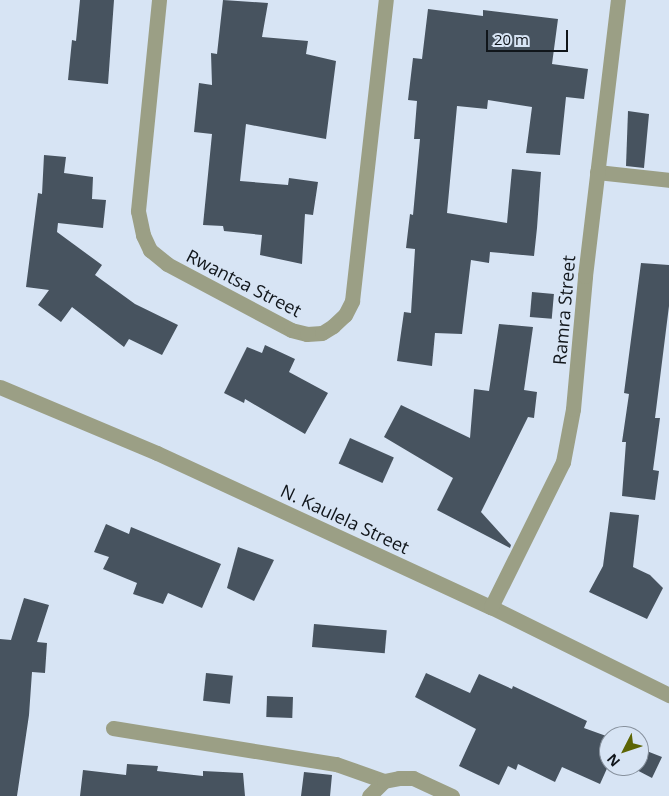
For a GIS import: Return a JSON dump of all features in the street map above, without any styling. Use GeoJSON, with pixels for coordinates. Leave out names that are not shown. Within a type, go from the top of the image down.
{"type":"FeatureCollection","features":[{"type":"Feature","properties":{"kind":"street","name":"Rwantsa Street"},"geometry":{"type":"LineString","coordinates":[[159,0],[138,211],[143,235],[150,250],[167,264],[291,330],[308,334],[322,333],[333,326],[345,315],[352,301],[386,0]]}},
{"type":"Feature","properties":{"kind":"street","name":"Ramra Street"},"geometry":{"type":"LineString","coordinates":[[491,607],[563,462],[574,409],[597,172],[618,0]]}},
{"type":"Feature","properties":{"kind":"street"},"geometry":{"type":"LineString","coordinates":[[597,172],[669,180]]}},
{"type":"Feature","properties":{"kind":"street","name":"N. Kaulela Street"},"geometry":{"type":"LineString","coordinates":[[0,388],[157,453],[491,607],[669,695]]}},
{"type":"Feature","properties":{"kind":"street"},"geometry":{"type":"LineString","coordinates":[[114,728],[336,764],[384,781],[413,778],[452,796]]}},
{"type":"Feature","properties":{"kind":"street"},"geometry":{"type":"LineString","coordinates":[[369,796],[384,781]]}},
{"type":"Feature","properties":{"kind":"building"},"geometry":{"type":"Polygon","coordinates":[[[80,0],[114,0],[108,84],[68,80],[72,40],[76,41],[80,0]]]}},
{"type":"Feature","properties":{"kind":"building"},"geometry":{"type":"Polygon","coordinates":[[[223,0],[268,3],[262,37],[308,41],[306,54],[336,61],[326,139],[246,124],[240,181],[288,185],[289,178],[318,182],[313,215],[305,214],[302,264],[260,255],[262,235],[224,231],[223,226],[203,225],[212,134],[194,132],[199,83],[212,85],[211,53],[217,54],[223,0]]]}},
{"type":"Feature","properties":{"kind":"building"},"geometry":{"type":"Polygon","coordinates":[[[428,9],[483,16],[483,10],[558,19],[552,64],[588,69],[584,99],[566,97],[560,155],[526,153],[532,107],[488,100],[487,109],[457,106],[447,213],[507,223],[512,169],[541,172],[537,228],[534,256],[490,252],[489,263],[471,260],[462,334],[435,333],[432,366],[397,361],[404,312],[411,313],[415,249],[406,248],[410,214],[413,215],[420,139],[414,139],[417,101],[408,100],[413,58],[422,59],[428,9]]]}},
{"type":"Feature","properties":{"kind":"building"},"geometry":{"type":"Polygon","coordinates":[[[628,111],[649,114],[644,168],[626,166],[628,111]]]}},
{"type":"Feature","properties":{"kind":"building"},"geometry":{"type":"Polygon","coordinates":[[[44,155],[66,157],[64,173],[93,177],[92,199],[106,200],[103,228],[58,223],[57,232],[102,265],[95,275],[135,304],[178,325],[162,355],[129,339],[124,347],[72,307],[61,322],[38,305],[49,290],[26,287],[38,193],[42,194],[44,155]]]}},
{"type":"Feature","properties":{"kind":"building"},"geometry":{"type":"Polygon","coordinates":[[[641,263],[669,265],[669,306],[655,418],[660,418],[653,470],[659,471],[655,500],[622,496],[626,442],[622,442],[629,394],[624,393],[641,263]]]}},
{"type":"Feature","properties":{"kind":"building"},"geometry":{"type":"Polygon","coordinates":[[[532,292],[554,294],[552,319],[530,317],[532,292]]]}},
{"type":"Feature","properties":{"kind":"building"},"geometry":{"type":"Polygon","coordinates":[[[499,324],[533,327],[524,390],[537,392],[534,418],[528,417],[481,512],[511,545],[510,548],[437,510],[453,478],[384,437],[401,405],[470,438],[474,389],[489,391],[499,324]]]}},
{"type":"Feature","properties":{"kind":"building"},"geometry":{"type":"Polygon","coordinates":[[[265,345],[295,359],[289,372],[328,393],[305,434],[245,399],[244,403],[224,393],[247,347],[262,353],[265,345]]]}},
{"type":"Feature","properties":{"kind":"building"},"geometry":{"type":"Polygon","coordinates":[[[350,438],[394,458],[382,483],[339,464],[350,438]]]}},
{"type":"Feature","properties":{"kind":"building"},"geometry":{"type":"Polygon","coordinates":[[[610,512],[639,515],[633,567],[650,575],[663,588],[647,619],[589,592],[603,566],[610,512]]]}},
{"type":"Feature","properties":{"kind":"building"},"geometry":{"type":"Polygon","coordinates":[[[106,524],[129,534],[131,527],[221,564],[202,608],[168,593],[163,604],[133,594],[137,583],[103,569],[109,557],[94,552],[106,524]]]}},
{"type":"Feature","properties":{"kind":"building"},"geometry":{"type":"Polygon","coordinates":[[[238,547],[274,560],[254,601],[227,588],[238,547]]]}},
{"type":"Feature","properties":{"kind":"building"},"geometry":{"type":"Polygon","coordinates":[[[24,598],[49,605],[37,642],[47,643],[45,673],[32,672],[29,715],[17,796],[0,796],[0,639],[11,640],[24,598]]]}},
{"type":"Feature","properties":{"kind":"building"},"geometry":{"type":"Polygon","coordinates":[[[314,624],[387,630],[385,653],[312,647],[314,624]]]}},
{"type":"Feature","properties":{"kind":"building"},"geometry":{"type":"Polygon","coordinates":[[[206,673],[233,676],[230,704],[203,701],[206,673]]]}},
{"type":"Feature","properties":{"kind":"building"},"geometry":{"type":"Polygon","coordinates":[[[426,673],[470,693],[479,674],[512,689],[513,686],[587,721],[584,728],[599,733],[599,776],[604,776],[600,784],[562,767],[555,782],[518,764],[516,770],[508,766],[499,785],[459,766],[476,729],[415,697],[426,673]]]}},
{"type":"Feature","properties":{"kind":"building"},"geometry":{"type":"Polygon","coordinates":[[[267,696],[293,697],[292,718],[266,717],[267,696]]]}},
{"type":"Feature","properties":{"kind":"building"},"geometry":{"type":"Polygon","coordinates":[[[649,752],[662,757],[652,778],[648,776],[649,752]]]}},
{"type":"Feature","properties":{"kind":"building"},"geometry":{"type":"Polygon","coordinates":[[[127,764],[158,766],[157,771],[203,776],[203,771],[243,773],[245,796],[80,796],[83,770],[126,775],[127,764]]]}},
{"type":"Feature","properties":{"kind":"building"},"geometry":{"type":"Polygon","coordinates":[[[304,772],[332,775],[330,796],[301,796],[304,772]]]}}]}
